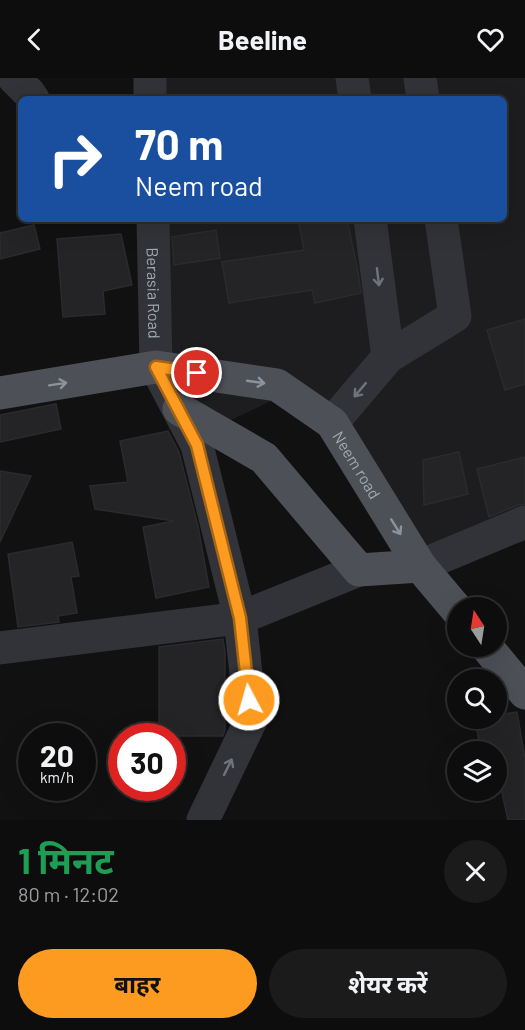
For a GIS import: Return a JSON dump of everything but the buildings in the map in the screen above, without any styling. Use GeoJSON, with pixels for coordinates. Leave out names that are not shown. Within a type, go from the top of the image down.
{"type":"FeatureCollection","features":[{"type":"Feature","properties":{"kind":"main road","name":"Neem road"},"geometry":{"type":"LineString","coordinates":[[0,393],[156,367],[277,385],[332,423],[420,566]]}},
{"type":"Feature","properties":{"kind":"main road"},"geometry":{"type":"LineString","coordinates":[[179,409],[264,458],[359,570],[420,566],[447,598]]}},
{"type":"Feature","properties":{"kind":"main road"},"geometry":{"type":"LineString","coordinates":[[495,657],[525,693]]}},
{"type":"Feature","properties":{"kind":"street"},"geometry":{"type":"LineString","coordinates":[[14,78],[31,96]]}},
{"type":"Feature","properties":{"kind":"street"},"geometry":{"type":"LineString","coordinates":[[150,78],[150,96]]}},
{"type":"Feature","properties":{"kind":"street"},"geometry":{"type":"LineString","coordinates":[[352,78],[355,96]]}},
{"type":"Feature","properties":{"kind":"street"},"geometry":{"type":"LineString","coordinates":[[420,78],[423,96]]}},
{"type":"Feature","properties":{"kind":"street","name":"Berasia Road"},"geometry":{"type":"LineString","coordinates":[[153,222],[156,367]]}},
{"type":"Feature","properties":{"kind":"street"},"geometry":{"type":"LineString","coordinates":[[370,222],[388,357]]}},
{"type":"Feature","properties":{"kind":"street"},"geometry":{"type":"LineString","coordinates":[[332,423],[388,357],[455,316],[441,222]]}},
{"type":"Feature","properties":{"kind":"street"},"geometry":{"type":"LineString","coordinates":[[156,367],[197,445],[240,618],[251,720],[203,820]]}},
{"type":"Feature","properties":{"kind":"street"},"geometry":{"type":"LineString","coordinates":[[420,566],[525,522]]}},
{"type":"Feature","properties":{"kind":"street"},"geometry":{"type":"LineString","coordinates":[[0,648],[240,618],[359,570]]}},
{"type":"Feature","properties":{"kind":"shaded area"},"geometry":{"type":"Polygon","coordinates":[[[150,78],[525,78],[525,541],[424,564],[288,393],[191,439],[156,367],[153,222],[507,222],[507,96],[150,96],[150,78]]]}},
{"type":"Feature","properties":{"kind":"route"},"geometry":{"type":"LineString","coordinates":[[197,373],[156,367],[197,445],[240,618],[249,700]]}}]}
